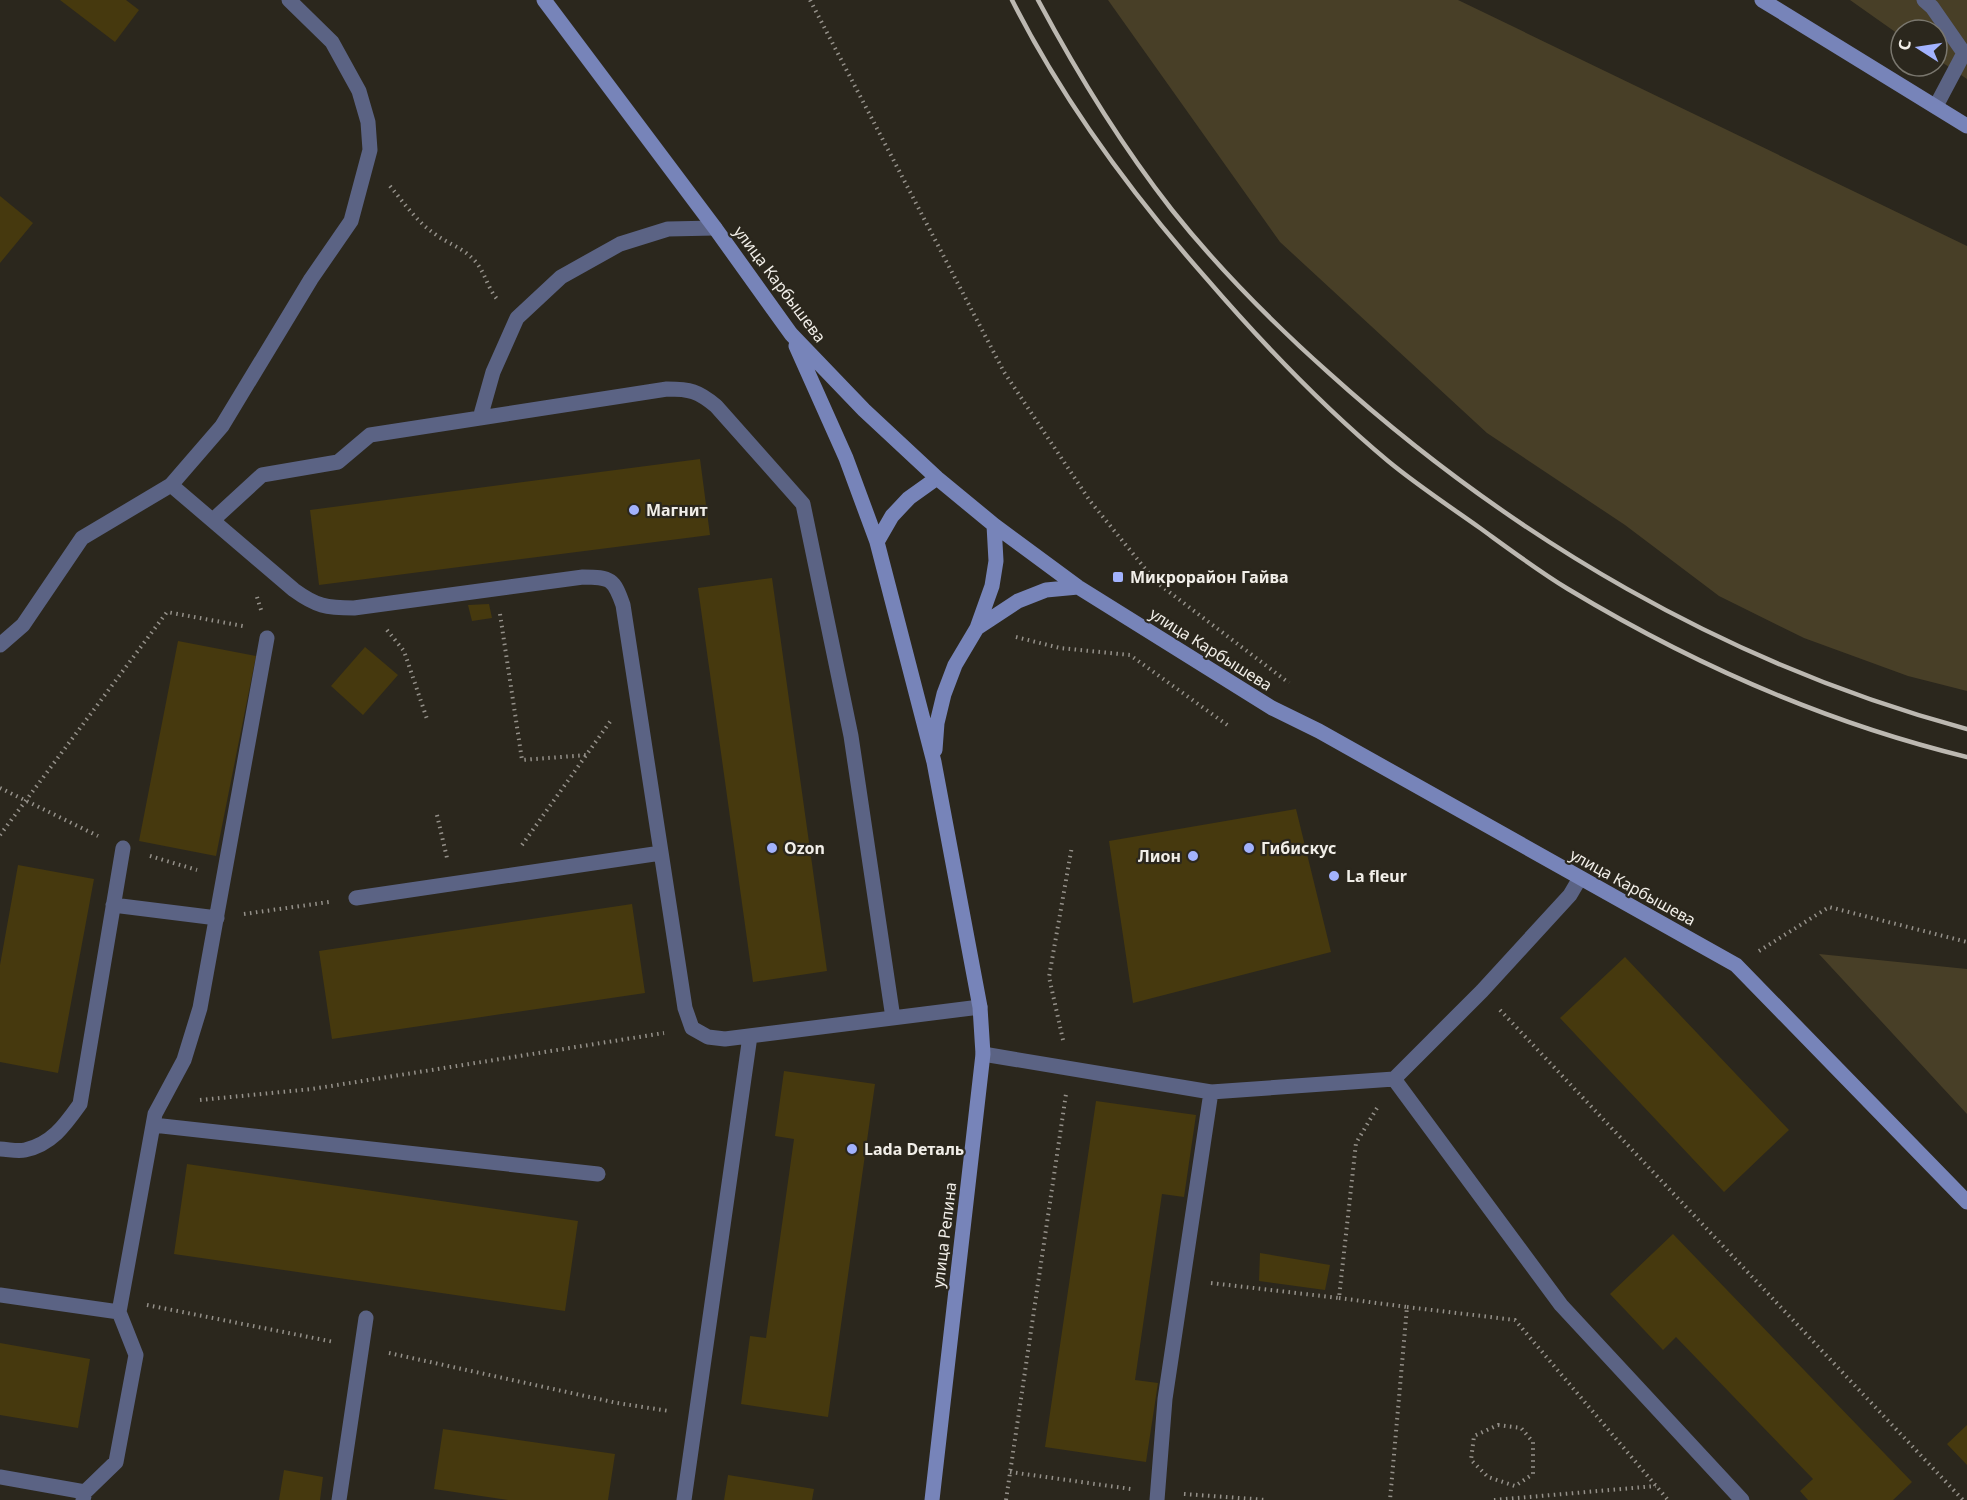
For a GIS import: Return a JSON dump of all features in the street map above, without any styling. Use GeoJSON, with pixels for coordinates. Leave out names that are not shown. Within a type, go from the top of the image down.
{"type":"FeatureCollection","features":[{"type":"Feature","properties":{"kind":"main road","name":"улица Карбышева"},"geometry":{"type":"LineString","coordinates":[[544,0],[715,228],[791,334],[864,410],[937,478],[994,525],[1078,587],[1272,708],[1319,731],[1736,965],[1967,1203]]}},
{"type":"Feature","properties":{"kind":"main road"},"geometry":{"type":"LineString","coordinates":[[1762,0],[1967,126]]}},
{"type":"Feature","properties":{"kind":"main road"},"geometry":{"type":"LineString","coordinates":[[791,334],[846,458],[877,542],[934,762]]}},
{"type":"Feature","properties":{"kind":"main road"},"geometry":{"type":"LineString","coordinates":[[877,542],[892,516],[909,498],[937,478]]}},
{"type":"Feature","properties":{"kind":"main road"},"geometry":{"type":"LineString","coordinates":[[934,762],[937,723],[944,694],[956,665],[977,628],[992,586],[996,561],[994,525]]}},
{"type":"Feature","properties":{"kind":"main road"},"geometry":{"type":"LineString","coordinates":[[977,628],[1018,601],[1046,590],[1078,587]]}},
{"type":"Feature","properties":{"kind":"main road","name":"улица Репина"},"geometry":{"type":"LineString","coordinates":[[932,1500],[983,1054],[980,1007],[934,762]]}},
{"type":"Feature","properties":{"kind":"lane"},"geometry":{"type":"LineString","coordinates":[[0,645],[23,625],[82,538],[171,485],[222,426],[311,279],[351,221],[370,150],[368,122],[358,91],[333,42],[289,0]]}},
{"type":"Feature","properties":{"kind":"lane"},"geometry":{"type":"LineString","coordinates":[[1924,0],[1932,7],[1964,53],[1936,106]]}},
{"type":"Feature","properties":{"kind":"lane"},"geometry":{"type":"LineString","coordinates":[[480,418],[493,372],[517,318],[561,277],[620,243],[668,230],[715,228]]}},
{"type":"Feature","properties":{"kind":"lane"},"geometry":{"type":"LineString","coordinates":[[213,520],[262,475],[338,462],[370,435],[667,389],[686,389],[702,394],[716,406],[803,504],[851,736],[893,1018]]}},
{"type":"Feature","properties":{"kind":"lane"},"geometry":{"type":"LineString","coordinates":[[171,485],[294,590],[311,603],[330,608],[367,606],[583,577],[603,577],[616,587],[623,605],[685,1008],[692,1028],[708,1038],[725,1040],[980,1007]]}},
{"type":"Feature","properties":{"kind":"lane"},"geometry":{"type":"LineString","coordinates":[[0,1478],[84,1496],[116,1462],[136,1355],[119,1312],[155,1114],[184,1060],[200,1008],[267,638]]}},
{"type":"Feature","properties":{"kind":"lane"},"geometry":{"type":"LineString","coordinates":[[0,1149],[23,1150],[43,1143],[62,1130],[80,1104],[123,848]]}},
{"type":"Feature","properties":{"kind":"lane"},"geometry":{"type":"LineString","coordinates":[[356,898],[661,853]]}},
{"type":"Feature","properties":{"kind":"lane"},"geometry":{"type":"LineString","coordinates":[[983,1054],[1211,1092],[1394,1079],[1482,991],[1570,895],[1580,878]]}},
{"type":"Feature","properties":{"kind":"lane"},"geometry":{"type":"LineString","coordinates":[[113,906],[217,918]]}},
{"type":"Feature","properties":{"kind":"lane"},"geometry":{"type":"LineString","coordinates":[[684,1500],[750,1036]]}},
{"type":"Feature","properties":{"kind":"lane"},"geometry":{"type":"LineString","coordinates":[[1394,1079],[1561,1305],[1743,1500]]}},
{"type":"Feature","properties":{"kind":"lane"},"geometry":{"type":"LineString","coordinates":[[1157,1500],[1165,1399],[1211,1092]]}},
{"type":"Feature","properties":{"kind":"lane"},"geometry":{"type":"LineString","coordinates":[[153,1125],[598,1174]]}},
{"type":"Feature","properties":{"kind":"lane"},"geometry":{"type":"LineString","coordinates":[[0,1295],[119,1312]]}},
{"type":"Feature","properties":{"kind":"lane"},"geometry":{"type":"LineString","coordinates":[[339,1500],[366,1318]]}},
{"type":"Feature","properties":{"kind":"path"},"geometry":{"type":"LineString","coordinates":[[810,0],[1004,372],[1090,501],[1156,582],[1290,683]]}},
{"type":"Feature","properties":{"kind":"path"},"geometry":{"type":"LineString","coordinates":[[370,150],[372,166],[406,206],[435,235],[462,249],[476,262],[493,294],[517,318]]}},
{"type":"Feature","properties":{"kind":"path"},"geometry":{"type":"LineString","coordinates":[[496,588],[522,760],[586,755]]}},
{"type":"Feature","properties":{"kind":"path"},"geometry":{"type":"LineString","coordinates":[[367,606],[404,651],[427,719]]}},
{"type":"Feature","properties":{"kind":"path"},"geometry":{"type":"LineString","coordinates":[[0,835],[167,612],[246,627]]}},
{"type":"Feature","properties":{"kind":"path"},"geometry":{"type":"LineString","coordinates":[[977,628],[1060,648],[1130,655],[1230,727]]}},
{"type":"Feature","properties":{"kind":"path"},"geometry":{"type":"LineString","coordinates":[[498,878],[636,687]]}},
{"type":"Feature","properties":{"kind":"path"},"geometry":{"type":"LineString","coordinates":[[437,814],[453,884]]}},
{"type":"Feature","properties":{"kind":"path"},"geometry":{"type":"LineString","coordinates":[[1006,1500],[1070,1068],[1049,977],[1072,846]]}},
{"type":"Feature","properties":{"kind":"path"},"geometry":{"type":"LineString","coordinates":[[217,918],[356,898]]}},
{"type":"Feature","properties":{"kind":"path"},"geometry":{"type":"LineString","coordinates":[[1736,965],[1829,907],[1967,942]]}},
{"type":"Feature","properties":{"kind":"path"},"geometry":{"type":"LineString","coordinates":[[1482,991],[1963,1500]]}},
{"type":"Feature","properties":{"kind":"path"},"geometry":{"type":"LineString","coordinates":[[161,1104],[312,1089],[692,1028]]}},
{"type":"Feature","properties":{"kind":"path"},"geometry":{"type":"LineString","coordinates":[[1339,1298],[1356,1143],[1394,1079]]}},
{"type":"Feature","properties":{"kind":"path"},"geometry":{"type":"LineString","coordinates":[[1183,1279],[1515,1320],[1668,1500]]}},
{"type":"Feature","properties":{"kind":"path"},"geometry":{"type":"LineString","coordinates":[[1390,1500],[1407,1307]]}},
{"type":"Feature","properties":{"kind":"path"},"geometry":{"type":"LineString","coordinates":[[617,1403],[696,1415]]}},
{"type":"Feature","properties":{"kind":"path"},"geometry":{"type":"LineString","coordinates":[[1498,1425],[1521,1428],[1533,1442],[1533,1473],[1515,1486],[1488,1477],[1471,1460],[1474,1436],[1498,1425]]}},
{"type":"Feature","properties":{"kind":"path"},"geometry":{"type":"LineString","coordinates":[[1515,1486],[1516,1499]]}},
{"type":"Feature","properties":{"kind":"path"},"geometry":{"type":"LineString","coordinates":[[1494,1500],[1656,1486]]}},
{"type":"Feature","properties":{"kind":"shaded area"},"geometry":{"type":"Polygon","coordinates":[[[1108,0],[1458,0],[1967,246],[1967,691],[1908,676],[1804,638],[1719,596],[1625,525],[1487,433],[1280,242],[1108,0]]]}},
{"type":"Feature","properties":{"kind":"shaded area"},"geometry":{"type":"Polygon","coordinates":[[[1850,0],[1967,0],[1967,79],[1949,67],[1949,18],[1889,18],[1889,28],[1850,0]]]}},
{"type":"Feature","properties":{"kind":"shaded area"},"geometry":{"type":"Polygon","coordinates":[[[1819,954],[1967,969],[1967,1114],[1819,954]]]}},
{"type":"Feature","properties":{"kind":"building"},"geometry":{"type":"Polygon","coordinates":[[[60,0],[126,0],[139,10],[115,42],[60,0]]]}},
{"type":"Feature","properties":{"kind":"building"},"geometry":{"type":"Polygon","coordinates":[[[0,196],[33,223],[0,263],[0,196]]]}},
{"type":"Feature","properties":{"kind":"building"},"geometry":{"type":"Polygon","coordinates":[[[700,459],[710,535],[319,585],[310,510],[700,459]]]}},
{"type":"Feature","properties":{"kind":"building"},"geometry":{"type":"Polygon","coordinates":[[[772,578],[827,971],[753,982],[698,588],[772,578]]]}},
{"type":"Feature","properties":{"kind":"building"},"geometry":{"type":"Polygon","coordinates":[[[489,604],[492,618],[472,621],[468,605],[489,604]]]}},
{"type":"Feature","properties":{"kind":"building"},"geometry":{"type":"Polygon","coordinates":[[[178,641],[256,656],[216,856],[139,841],[178,641]]]}},
{"type":"Feature","properties":{"kind":"building"},"geometry":{"type":"Polygon","coordinates":[[[365,647],[398,675],[363,715],[331,686],[365,647]]]}},
{"type":"Feature","properties":{"kind":"building"},"geometry":{"type":"Polygon","coordinates":[[[1296,809],[1331,952],[1133,1003],[1109,841],[1296,809]]]}},
{"type":"Feature","properties":{"kind":"building"},"geometry":{"type":"Polygon","coordinates":[[[18,865],[94,879],[58,1073],[0,1062],[0,965],[18,865]]]}},
{"type":"Feature","properties":{"kind":"building"},"geometry":{"type":"Polygon","coordinates":[[[632,904],[645,993],[332,1039],[319,951],[632,904]]]}},
{"type":"Feature","properties":{"kind":"building"},"geometry":{"type":"Polygon","coordinates":[[[1625,957],[1789,1130],[1724,1192],[1560,1018],[1625,957]]]}},
{"type":"Feature","properties":{"kind":"building"},"geometry":{"type":"Polygon","coordinates":[[[784,1071],[875,1084],[828,1417],[741,1404],[750,1336],[766,1338],[794,1139],[775,1136],[784,1071]]]}},
{"type":"Feature","properties":{"kind":"building"},"geometry":{"type":"Polygon","coordinates":[[[1096,1101],[1196,1115],[1184,1197],[1162,1194],[1135,1380],[1158,1383],[1146,1462],[1045,1447],[1096,1101]]]}},
{"type":"Feature","properties":{"kind":"building"},"geometry":{"type":"Polygon","coordinates":[[[187,1164],[578,1221],[565,1311],[174,1254],[187,1164]]]}},
{"type":"Feature","properties":{"kind":"building"},"geometry":{"type":"Polygon","coordinates":[[[1673,1234],[1912,1482],[1893,1500],[1808,1500],[1800,1491],[1813,1479],[1676,1337],[1663,1350],[1610,1294],[1673,1234]]]}},
{"type":"Feature","properties":{"kind":"building"},"geometry":{"type":"Polygon","coordinates":[[[1260,1253],[1330,1265],[1325,1290],[1259,1281],[1260,1253]]]}},
{"type":"Feature","properties":{"kind":"building"},"geometry":{"type":"Polygon","coordinates":[[[0,1343],[90,1359],[78,1428],[0,1415],[0,1343]]]}},
{"type":"Feature","properties":{"kind":"building"},"geometry":{"type":"Polygon","coordinates":[[[1967,1425],[1967,1465],[1947,1444],[1967,1425]]]}},
{"type":"Feature","properties":{"kind":"building"},"geometry":{"type":"Polygon","coordinates":[[[443,1429],[615,1454],[608,1500],[508,1500],[434,1489],[443,1429]]]}},
{"type":"Feature","properties":{"kind":"building"},"geometry":{"type":"Polygon","coordinates":[[[284,1470],[323,1477],[320,1500],[279,1500],[284,1470]]]}},
{"type":"Feature","properties":{"kind":"building"},"geometry":{"type":"Polygon","coordinates":[[[728,1475],[814,1489],[812,1500],[724,1500],[728,1475]]]}},
{"type":"Feature","properties":{"kind":"railway"},"geometry":{"type":"LineString","coordinates":[[1012,0],[1076,110],[1125,179],[1178,246],[1293,373],[1399,470],[1557,582],[1663,642],[1711,666],[1812,708],[1863,727],[1967,757]]}},
{"type":"Feature","properties":{"kind":"railway"},"geometry":{"type":"LineString","coordinates":[[1038,0],[1117,134],[1190,232],[1287,335],[1399,433],[1472,489],[1548,541],[1627,589],[1708,632],[1792,670],[1878,702],[1967,729]]}},
{"type":"Feature","properties":{"kind":"place","name":"Магнит"},"geometry":{"type":"Point","coordinates":[634,510]}},
{"type":"Feature","properties":{"kind":"place","name":"Микрорайон Гайва"},"geometry":{"type":"Point","coordinates":[1118,577]}},
{"type":"Feature","properties":{"kind":"place","name":"Ozon"},"geometry":{"type":"Point","coordinates":[772,848]}},
{"type":"Feature","properties":{"kind":"place","name":"Гибискус"},"geometry":{"type":"Point","coordinates":[1249,848]}},
{"type":"Feature","properties":{"kind":"place","name":"Лион"},"geometry":{"type":"Point","coordinates":[1193,856]}},
{"type":"Feature","properties":{"kind":"place","name":"La fleur"},"geometry":{"type":"Point","coordinates":[1334,876]}},
{"type":"Feature","properties":{"kind":"place","name":"Lada Dеталь"},"geometry":{"type":"Point","coordinates":[852,1149]}}]}
